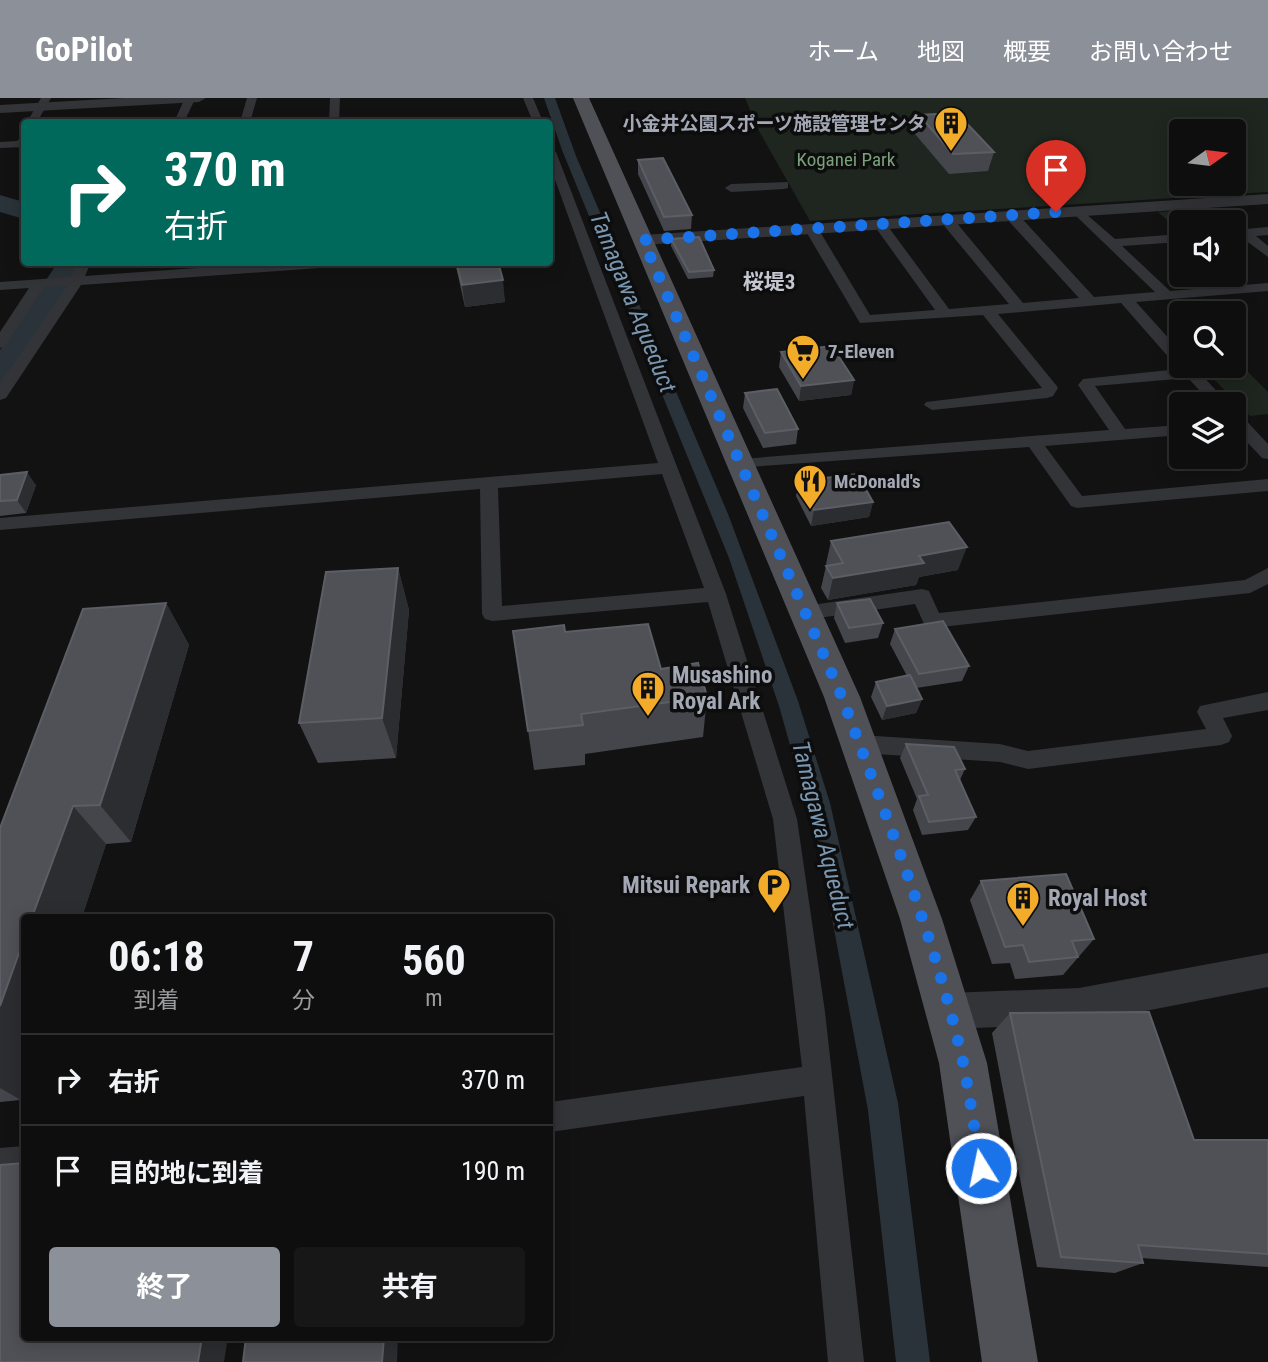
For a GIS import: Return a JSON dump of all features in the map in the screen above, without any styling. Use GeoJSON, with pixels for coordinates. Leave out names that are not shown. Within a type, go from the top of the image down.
{"type":"FeatureCollection","features":[{"type":"Feature","properties":{"kind":"main road"},"geometry":{"type":"LineString","coordinates":[[581,98],[860,744],[921,919],[963,1063],[1010,1362]]}},
{"type":"Feature","properties":{"kind":"street"},"geometry":{"type":"LineString","coordinates":[[0,109],[44,102],[199,98]]}},
{"type":"Feature","properties":{"kind":"street"},"geometry":{"type":"LineString","coordinates":[[246,119],[252,98]]}},
{"type":"Feature","properties":{"kind":"street"},"geometry":{"type":"LineString","coordinates":[[334,119],[335,98]]}},
{"type":"Feature","properties":{"kind":"street"},"geometry":{"type":"LineString","coordinates":[[528,98],[537,119]]}},
{"type":"Feature","properties":{"kind":"street"},"geometry":{"type":"LineString","coordinates":[[180,119],[190,99]]}},
{"type":"Feature","properties":{"kind":"street"},"geometry":{"type":"LineString","coordinates":[[35,119],[44,102]]}},
{"type":"Feature","properties":{"kind":"street"},"geometry":{"type":"LineString","coordinates":[[0,145],[21,144]]}},
{"type":"Feature","properties":{"kind":"street"},"geometry":{"type":"LineString","coordinates":[[553,169],[716,594],[785,818],[818,1079],[846,1362]]}},
{"type":"Feature","properties":{"kind":"street"},"geometry":{"type":"LineString","coordinates":[[732,188],[784,185]]}},
{"type":"Feature","properties":{"kind":"street"},"geometry":{"type":"LineString","coordinates":[[643,240],[1268,199]]}},
{"type":"Feature","properties":{"kind":"street"},"geometry":{"type":"LineString","coordinates":[[1078,211],[1166,295]]}},
{"type":"Feature","properties":{"kind":"street"},"geometry":{"type":"LineString","coordinates":[[1011,215],[1090,301]]}},
{"type":"Feature","properties":{"kind":"street"},"geometry":{"type":"LineString","coordinates":[[946,219],[1019,307]]}},
{"type":"Feature","properties":{"kind":"street"},"geometry":{"type":"LineString","coordinates":[[879,224],[945,313]]}},
{"type":"Feature","properties":{"kind":"street"},"geometry":{"type":"LineString","coordinates":[[811,229],[865,320],[1268,287]]}},
{"type":"Feature","properties":{"kind":"street"},"geometry":{"type":"LineString","coordinates":[[1246,234],[1268,232]]}},
{"type":"Feature","properties":{"kind":"street"},"geometry":{"type":"LineString","coordinates":[[1246,239],[1268,253]]}},
{"type":"Feature","properties":{"kind":"street"},"geometry":{"type":"LineString","coordinates":[[1110,243],[1169,240]]}},
{"type":"Feature","properties":{"kind":"street"},"geometry":{"type":"LineString","coordinates":[[0,395],[76,282],[82,266]]}},
{"type":"Feature","properties":{"kind":"street"},"geometry":{"type":"LineString","coordinates":[[0,286],[293,266]]}},
{"type":"Feature","properties":{"kind":"street"},"geometry":{"type":"LineString","coordinates":[[0,343],[44,284]]}},
{"type":"Feature","properties":{"kind":"street"},"geometry":{"type":"LineString","coordinates":[[1125,299],[1169,348]]}},
{"type":"Feature","properties":{"kind":"street"},"geometry":{"type":"LineString","coordinates":[[932,405],[1047,393],[1050,388],[987,310]]}},
{"type":"Feature","properties":{"kind":"street"},"geometry":{"type":"LineString","coordinates":[[1121,435],[1086,385],[1089,382],[1169,370]]}},
{"type":"Feature","properties":{"kind":"street"},"geometry":{"type":"LineString","coordinates":[[1196,378],[1210,392]]}},
{"type":"Feature","properties":{"kind":"street"},"geometry":{"type":"LineString","coordinates":[[1246,423],[1260,424]]}},
{"type":"Feature","properties":{"kind":"street"},"geometry":{"type":"LineString","coordinates":[[741,464],[1169,431]]}},
{"type":"Feature","properties":{"kind":"street"},"geometry":{"type":"LineString","coordinates":[[1246,433],[1268,454]]}},
{"type":"Feature","properties":{"kind":"street"},"geometry":{"type":"LineString","coordinates":[[1034,442],[1077,502],[1268,485]]}},
{"type":"Feature","properties":{"kind":"street"},"geometry":{"type":"LineString","coordinates":[[0,524],[669,468]]}},
{"type":"Feature","properties":{"kind":"street"},"geometry":{"type":"LineString","coordinates":[[489,483],[492,614],[716,594]]}},
{"type":"Feature","properties":{"kind":"street"},"geometry":{"type":"LineString","coordinates":[[805,613],[922,596],[932,621],[1250,586],[1268,575]]}},
{"type":"Feature","properties":{"kind":"street"},"geometry":{"type":"LineString","coordinates":[[860,744],[1000,753],[1028,760],[1221,736],[1208,712],[1268,701]]}},
{"type":"Feature","properties":{"kind":"street"},"geometry":{"type":"LineString","coordinates":[[949,1011],[1079,1006],[1268,970]]}},
{"type":"Feature","properties":{"kind":"street"},"geometry":{"type":"LineString","coordinates":[[553,1117],[818,1079]]}},
{"type":"Feature","properties":{"kind":"street"},"geometry":{"type":"LineString","coordinates":[[0,1164],[21,1162]]}},
{"type":"Feature","properties":{"kind":"green space","name":"Koganei Park"},"geometry":{"type":"Polygon","coordinates":[[[745,98],[1268,98],[1268,192],[1246,193],[1246,119],[1169,119],[1169,196],[1205,196],[810,221],[759,131],[745,98]]]}},
{"type":"Feature","properties":{"kind":"green space"},"geometry":{"type":"Polygon","coordinates":[[[1169,211],[1169,222],[1158,212],[1169,211]]]}},
{"type":"Feature","properties":{"kind":"green space"},"geometry":{"type":"Polygon","coordinates":[[[1246,370],[1268,392],[1268,414],[1250,416],[1246,412],[1246,392],[1226,392],[1213,378],[1246,378],[1246,370]]]}},
{"type":"Feature","properties":{"kind":"water","name":"Tamagawa Aqueduct"},"geometry":{"type":"Polygon","coordinates":[[[544,98],[555,98],[576,156],[728,514],[798,701],[830,803],[898,1103],[930,1362],[896,1362],[868,1110],[818,844],[779,706],[729,558],[544,98]]]}},
{"type":"Feature","properties":{"kind":"building"},"geometry":{"type":"Polygon","coordinates":[[[957,113],[994,152],[953,154],[919,115],[957,113]]]}},
{"type":"Feature","properties":{"kind":"building"},"geometry":{"type":"Polygon","coordinates":[[[663,158],[692,215],[664,217],[638,160],[663,158]]]}},
{"type":"Feature","properties":{"kind":"building"},"geometry":{"type":"Polygon","coordinates":[[[699,237],[714,270],[689,272],[671,239],[699,237]]]}},
{"type":"Feature","properties":{"kind":"building"},"geometry":{"type":"Polygon","coordinates":[[[457,266],[499,266],[503,280],[462,285],[457,266]]]}},
{"type":"Feature","properties":{"kind":"building"},"geometry":{"type":"Polygon","coordinates":[[[832,346],[854,380],[801,386],[781,352],[832,346]]]}},
{"type":"Feature","properties":{"kind":"building"},"geometry":{"type":"Polygon","coordinates":[[[777,389],[798,429],[765,433],[745,393],[777,389]]]}},
{"type":"Feature","properties":{"kind":"building"},"geometry":{"type":"Polygon","coordinates":[[[27,472],[17,500],[0,501],[0,475],[27,472]]]}},
{"type":"Feature","properties":{"kind":"building"},"geometry":{"type":"Polygon","coordinates":[[[857,474],[873,502],[814,510],[799,481],[857,474]]]}},
{"type":"Feature","properties":{"kind":"building"},"geometry":{"type":"Polygon","coordinates":[[[949,522],[967,547],[919,556],[924,563],[833,578],[826,566],[843,563],[831,541],[949,522]]]}},
{"type":"Feature","properties":{"kind":"building"},"geometry":{"type":"Polygon","coordinates":[[[398,568],[382,718],[299,723],[326,572],[398,568]]]}},
{"type":"Feature","properties":{"kind":"building"},"geometry":{"type":"Polygon","coordinates":[[[870,599],[883,623],[849,628],[837,603],[870,599]]]}},
{"type":"Feature","properties":{"kind":"building"},"geometry":{"type":"Polygon","coordinates":[[[166,603],[100,805],[73,806],[33,914],[21,914],[21,947],[0,1006],[0,828],[83,609],[166,603]]]}},
{"type":"Feature","properties":{"kind":"building"},"geometry":{"type":"Polygon","coordinates":[[[943,621],[969,666],[919,674],[895,629],[943,621]]]}},
{"type":"Feature","properties":{"kind":"building"},"geometry":{"type":"Polygon","coordinates":[[[648,624],[661,669],[698,663],[707,697],[581,714],[583,725],[528,731],[513,631],[564,625],[565,632],[648,624]]]}},
{"type":"Feature","properties":{"kind":"building"},"geometry":{"type":"Polygon","coordinates":[[[910,675],[922,699],[887,706],[876,682],[910,675]]]}},
{"type":"Feature","properties":{"kind":"building"},"geometry":{"type":"Polygon","coordinates":[[[906,744],[954,747],[965,769],[955,770],[976,817],[929,822],[919,796],[928,795],[906,744]]]}},
{"type":"Feature","properties":{"kind":"building","name":"Royal Host"},"geometry":{"type":"Polygon","coordinates":[[[1066,874],[1094,939],[1072,941],[1078,957],[1029,962],[1023,945],[1005,947],[981,881],[1066,874]]]}},
{"type":"Feature","properties":{"kind":"building"},"geometry":{"type":"Polygon","coordinates":[[[1149,1012],[1194,1140],[1268,1140],[1268,1254],[1138,1245],[1143,1263],[1061,1257],[1010,1013],[1149,1012]]]}},
{"type":"Feature","properties":{"kind":"building"},"geometry":{"type":"Polygon","coordinates":[[[21,1163],[21,1341],[201,1341],[198,1362],[0,1362],[0,1165],[21,1163]]]}},
{"type":"Feature","properties":{"kind":"building"},"geometry":{"type":"Polygon","coordinates":[[[246,1341],[384,1341],[382,1362],[243,1362],[246,1341]]]}},
{"type":"Feature","properties":{"kind":"waterway"},"geometry":{"type":"LineString","coordinates":[[0,203],[21,210]]}},
{"type":"Feature","properties":{"kind":"waterway"},"geometry":{"type":"LineString","coordinates":[[0,376],[70,266]]}},
{"type":"Feature","properties":{"kind":"place","name":"小金井公園スポーツ施設管理センタ"},"geometry":{"type":"Point","coordinates":[951,153]}},
{"type":"Feature","properties":{"kind":"place","name":"7-Eleven"},"geometry":{"type":"Point","coordinates":[803,381]}},
{"type":"Feature","properties":{"kind":"place","name":"McDonald's"},"geometry":{"type":"Point","coordinates":[810,511]}},
{"type":"Feature","properties":{"kind":"place","name":"Musashino Royal Ark"},"geometry":{"type":"Point","coordinates":[648,718]}},
{"type":"Feature","properties":{"kind":"place","name":"Mitsui Repark"},"geometry":{"type":"Point","coordinates":[774,915]}},
{"type":"Feature","properties":{"kind":"place","name":"Royal Host"},"geometry":{"type":"Point","coordinates":[1023,928]}},
{"type":"Feature","properties":{"kind":"district","name":"桜堤3"},"geometry":{"type":"Point","coordinates":[769,282]}},
{"type":"Feature","properties":{"kind":"route"},"geometry":{"type":"LineString","coordinates":[[981,1168],[963,1063],[949,1011],[921,919],[860,744],[643,240],[1056,212]]}}]}
